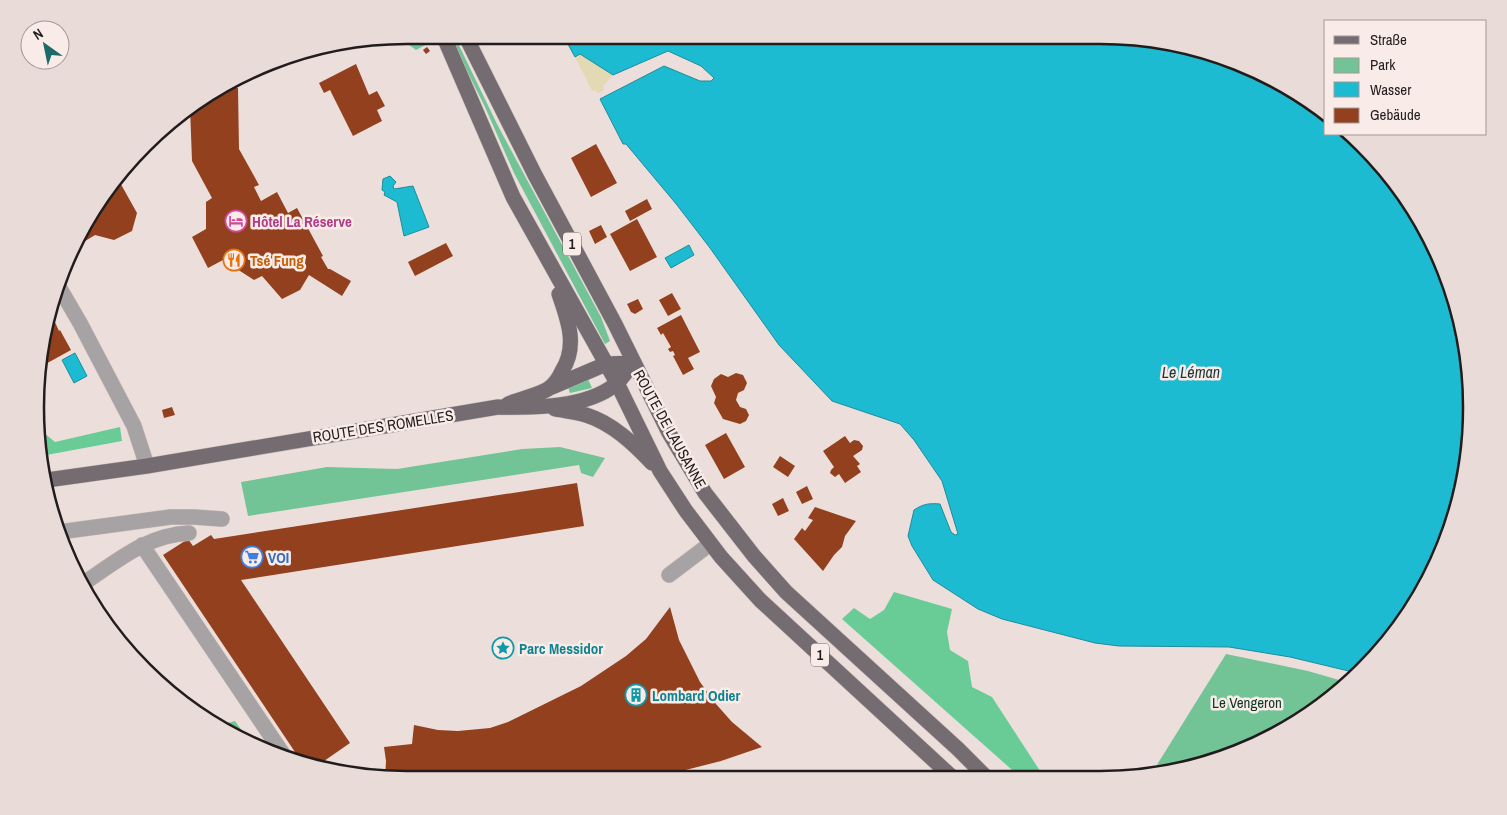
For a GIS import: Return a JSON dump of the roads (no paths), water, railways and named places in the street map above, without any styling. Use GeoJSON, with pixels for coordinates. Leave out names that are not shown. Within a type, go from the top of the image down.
{"type":"FeatureCollection","features":[{"type":"Feature","properties":{"kind":"main road","name":"ROUTE DE LAUSANNE"},"geometry":{"type":"LineString","coordinates":[[447,44],[507,184],[617,383],[660,471],[686,511],[710,544],[760,600],[944,771]]}},
{"type":"Feature","properties":{"kind":"main road","name":"ROUTE DE LAUSANNE"},"geometry":{"type":"LineString","coordinates":[[470,44],[535,175],[615,324],[680,452],[705,493],[786,592],[980,771]]}},
{"type":"Feature","properties":{"kind":"main road"},"geometry":{"type":"LineString","coordinates":[[547,390],[555,382],[567,363],[572,339],[552,268]]}},
{"type":"Feature","properties":{"kind":"main road"},"geometry":{"type":"LineString","coordinates":[[498,407],[547,390],[606,364],[633,362]]}},
{"type":"Feature","properties":{"kind":"main road"},"geometry":{"type":"LineString","coordinates":[[617,383],[633,362]]}},
{"type":"Feature","properties":{"kind":"main road","name":"ROUTE DES ROMELLES"},"geometry":{"type":"LineString","coordinates":[[51,479],[147,466],[498,407],[540,407],[587,399],[600,394],[617,383]]}},
{"type":"Feature","properties":{"kind":"main road"},"geometry":{"type":"LineString","coordinates":[[540,407],[585,415],[604,423],[624,437],[660,471]]}},
{"type":"Feature","properties":{"kind":"main road"},"geometry":{"type":"LineString","coordinates":[[710,544],[731,527]]}},
{"type":"Feature","properties":{"kind":"street"},"geometry":{"type":"LineString","coordinates":[[62,293],[134,426],[147,466]]}},
{"type":"Feature","properties":{"kind":"street"},"geometry":{"type":"LineString","coordinates":[[65,531],[170,517],[222,519]]}},
{"type":"Feature","properties":{"kind":"street"},"geometry":{"type":"LineString","coordinates":[[88,581],[142,545],[173,534],[189,533]]}},
{"type":"Feature","properties":{"kind":"street"},"geometry":{"type":"LineString","coordinates":[[669,575],[710,544]]}},
{"type":"Feature","properties":{"kind":"street"},"geometry":{"type":"LineString","coordinates":[[142,545],[279,748]]}},
{"type":"Feature","properties":{"kind":"water","name":"Le Léman"},"geometry":{"type":"Polygon","coordinates":[[[568,44],[1123,45],[1170,51],[1216,63],[1260,81],[1302,105],[1324,122],[1324,135],[1340,135],[1357,150],[1402,205],[1436,268],[1451,313],[1456,337],[1460,360],[1463,408],[1460,455],[1456,478],[1451,502],[1436,547],[1402,610],[1373,647],[1350,671],[1290,657],[1229,647],[1119,646],[1095,643],[1002,619],[978,609],[933,580],[908,536],[914,510],[926,504],[940,504],[951,532],[955,535],[958,534],[942,481],[914,440],[900,424],[832,401],[779,345],[677,205],[626,144],[623,144],[600,99],[664,66],[700,81],[711,81],[714,78],[701,66],[668,51],[613,75],[580,54],[575,57],[568,44]]]}},
{"type":"Feature","properties":{"kind":"water"},"geometry":{"type":"Polygon","coordinates":[[[390,176],[396,182],[393,186],[394,189],[413,186],[429,227],[404,236],[397,202],[384,195],[385,192],[382,190],[383,179],[390,176]]]}},
{"type":"Feature","properties":{"kind":"water"},"geometry":{"type":"Polygon","coordinates":[[[689,245],[694,255],[671,268],[665,258],[689,245]]]}},
{"type":"Feature","properties":{"kind":"water"},"geometry":{"type":"Polygon","coordinates":[[[75,353],[87,376],[74,383],[62,360],[75,353]]]}},
{"type":"Feature","properties":{"kind":"place","name":"Hôtel La Réserve"},"geometry":{"type":"Point","coordinates":[236,221]}},
{"type":"Feature","properties":{"kind":"place","name":"Tsé Fung"},"geometry":{"type":"Point","coordinates":[234,260]}},
{"type":"Feature","properties":{"kind":"place","name":"VOI"},"geometry":{"type":"Point","coordinates":[252,557]}},
{"type":"Feature","properties":{"kind":"place","name":"Parc Messidor"},"geometry":{"type":"Point","coordinates":[503,648]}},
{"type":"Feature","properties":{"kind":"place","name":"Lombard Odier"},"geometry":{"type":"Point","coordinates":[636,695]}},
{"type":"Feature","properties":{"kind":"park label","name":"Le Vengeron"},"geometry":{"type":"Point","coordinates":[1247,702]}}]}
